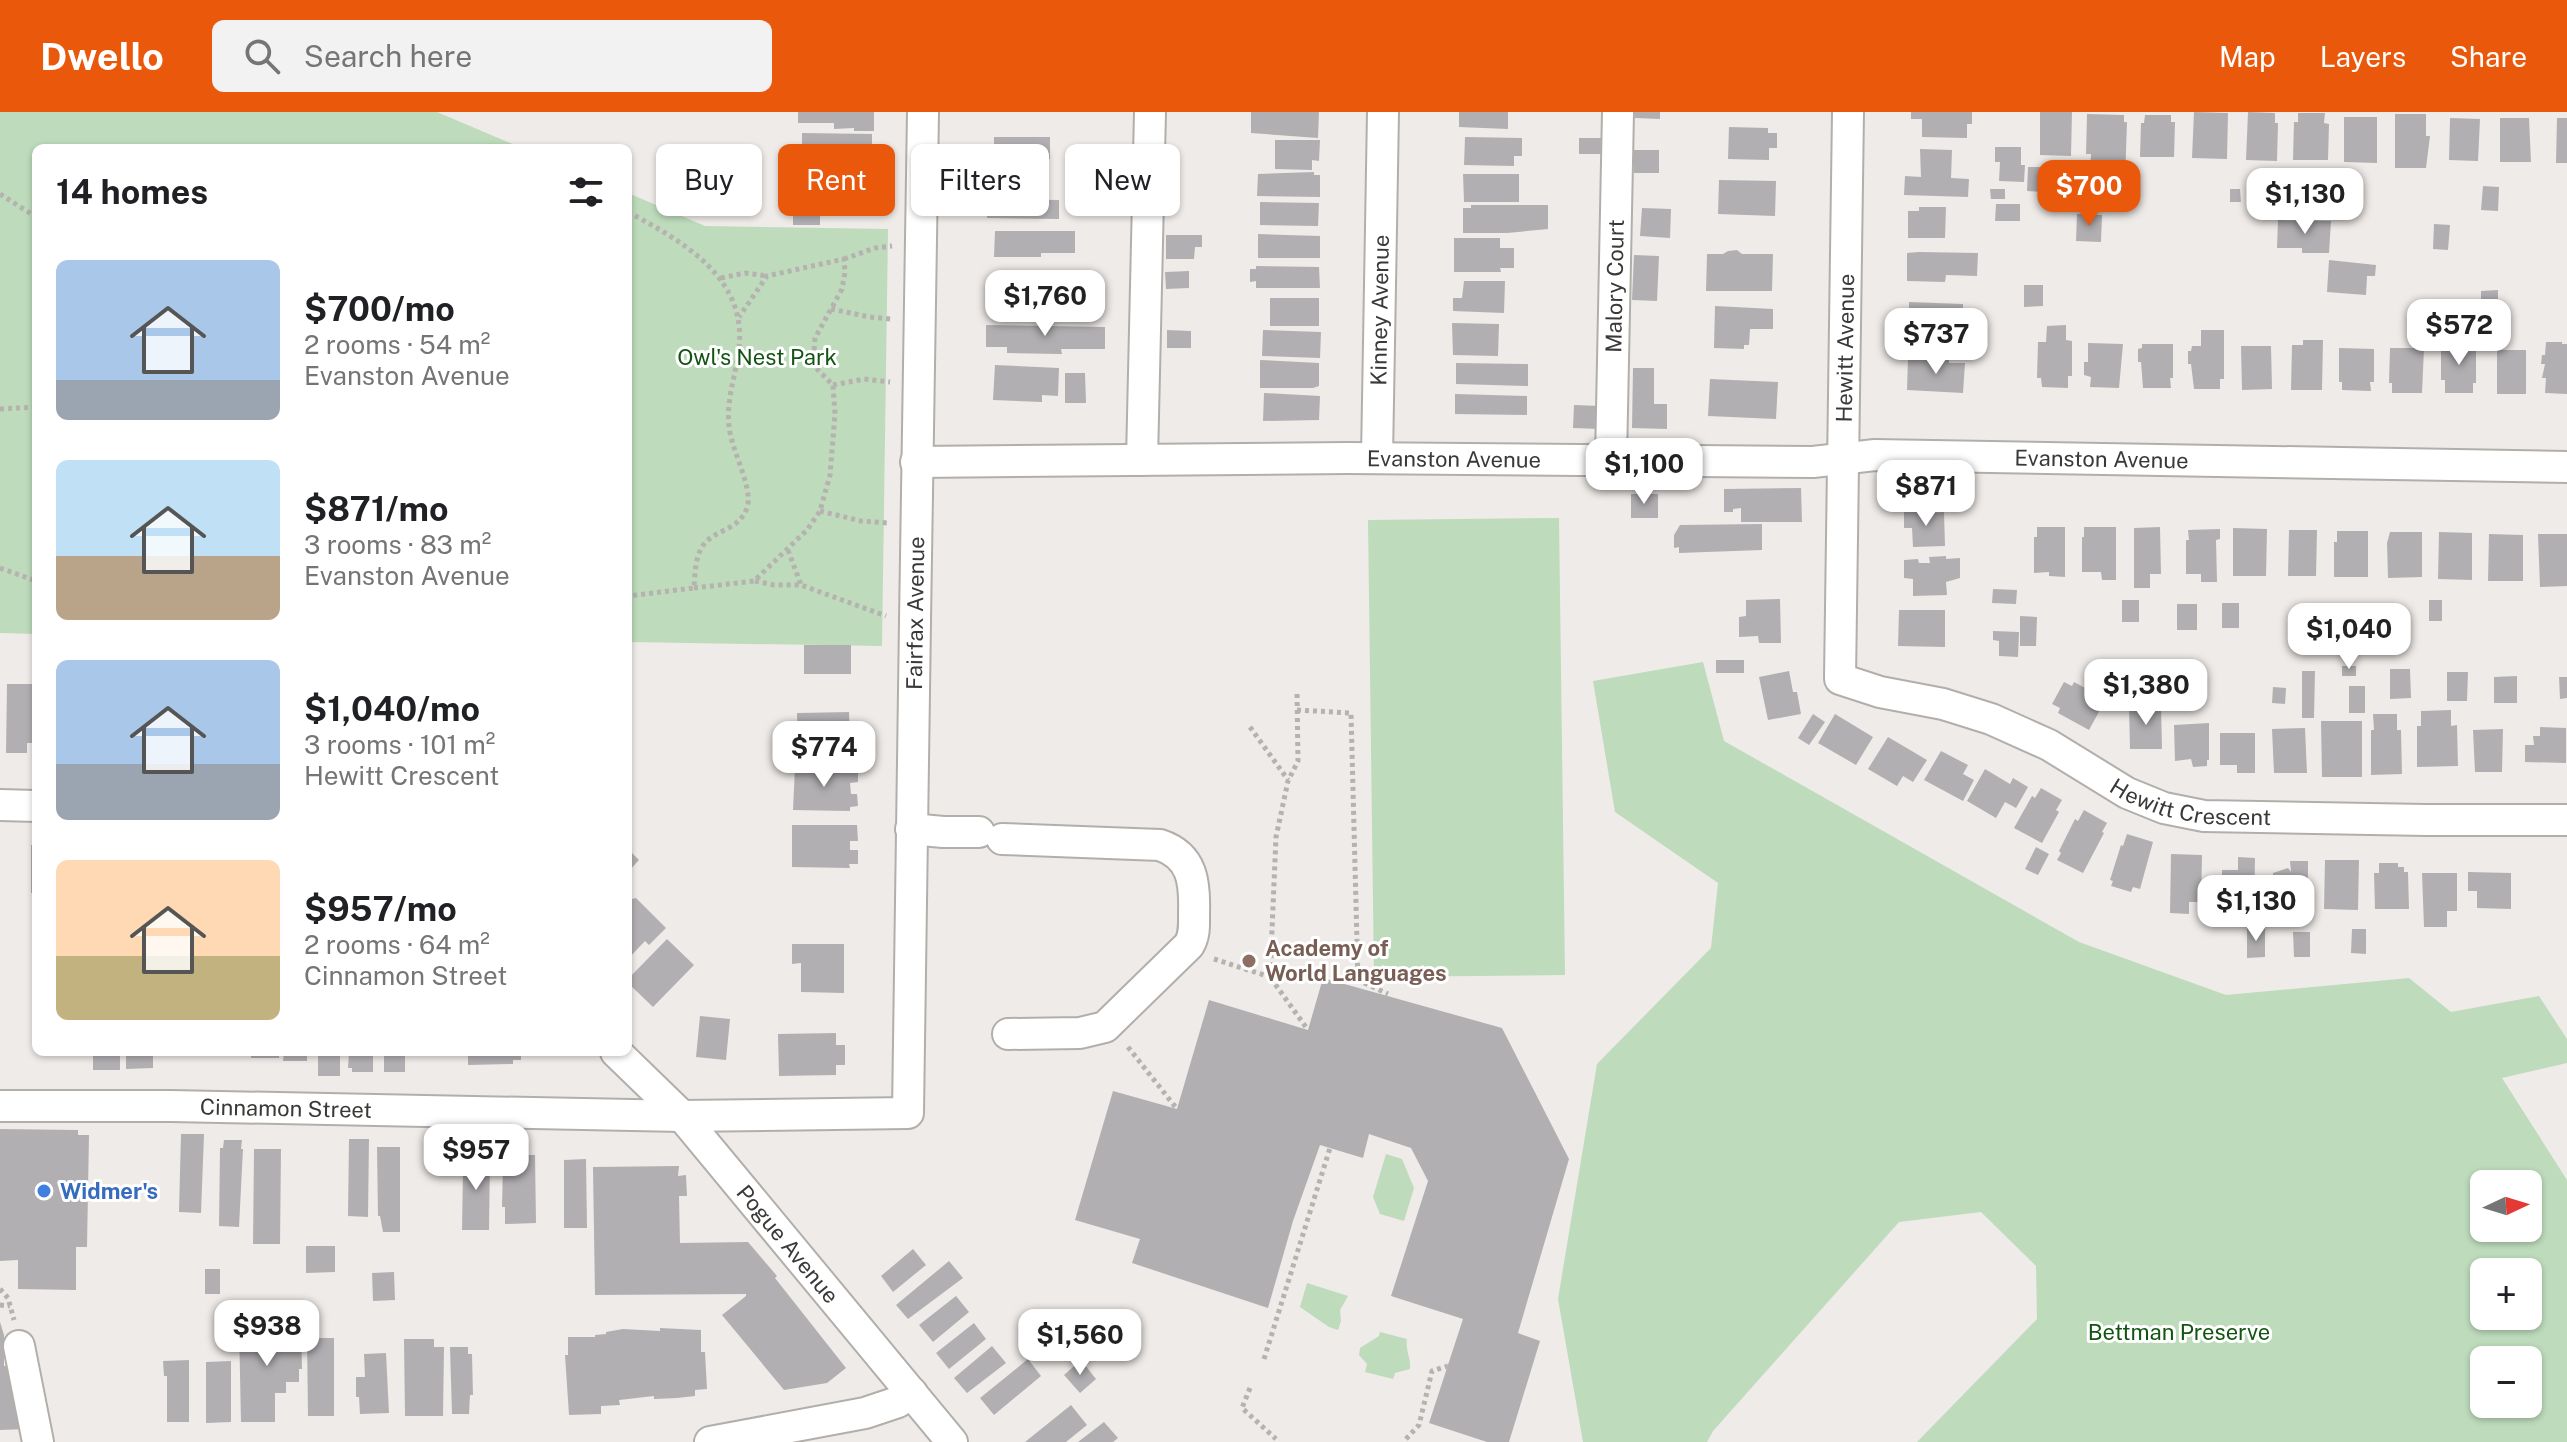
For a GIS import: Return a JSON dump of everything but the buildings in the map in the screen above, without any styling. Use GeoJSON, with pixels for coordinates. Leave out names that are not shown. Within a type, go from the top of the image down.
{"type":"FeatureCollection","features":[{"type":"Feature","properties":{"kind":"street","name":"Fairfax Avenue"},"geometry":{"type":"LineString","coordinates":[[908,1113],[923,112]]}},
{"type":"Feature","properties":{"kind":"street"},"geometry":{"type":"LineString","coordinates":[[1142,460],[1150,112]]}},
{"type":"Feature","properties":{"kind":"street","name":"Kinney Avenue"},"geometry":{"type":"LineString","coordinates":[[1377,458],[1383,112]]}},
{"type":"Feature","properties":{"kind":"street","name":"Malory Court"},"geometry":{"type":"LineString","coordinates":[[1611,460],[1618,112]]}},
{"type":"Feature","properties":{"kind":"street","name":"Hewitt Avenue"},"geometry":{"type":"LineString","coordinates":[[1840,679],[1848,112]]}},
{"type":"Feature","properties":{"kind":"street","name":"Evanston Avenue"},"geometry":{"type":"LineString","coordinates":[[916,462],[1377,458],[1813,462],[1875,455],[2567,467]]}},
{"type":"Feature","properties":{"kind":"street","name":"Hewitt Crescent"},"geometry":{"type":"LineString","coordinates":[[1840,679],[1991,719],[2049,745],[2127,793],[2164,808],[2204,816],[2567,820]]}},
{"type":"Feature","properties":{"kind":"street"},"geometry":{"type":"LineString","coordinates":[[0,805],[32,806]]}},
{"type":"Feature","properties":{"kind":"street"},"geometry":{"type":"LineString","coordinates":[[911,829],[1160,845],[1175,850],[1186,863],[1194,882],[1194,936],[1189,945],[1105,1027],[1080,1033],[1008,1034]]}},
{"type":"Feature","properties":{"kind":"street","name":"Pogue Avenue"},"geometry":{"type":"LineString","coordinates":[[620,1056],[682,1116],[952,1442]]}},
{"type":"Feature","properties":{"kind":"street","name":"Cinnamon Street"},"geometry":{"type":"LineString","coordinates":[[0,1106],[203,1106],[682,1116],[908,1113]]}},
{"type":"Feature","properties":{"kind":"street"},"geometry":{"type":"LineString","coordinates":[[18,1338],[38,1442]]}},
{"type":"Feature","properties":{"kind":"street"},"geometry":{"type":"LineString","coordinates":[[710,1442],[865,1413],[898,1402],[912,1393]]}},
{"type":"Feature","properties":{"kind":"path"},"geometry":{"type":"LineString","coordinates":[[0,194],[32,214]]}},
{"type":"Feature","properties":{"kind":"path"},"geometry":{"type":"LineString","coordinates":[[632,214],[680,241],[709,265],[721,278],[739,317],[739,347],[728,417],[731,443],[748,486],[749,504],[742,518],[703,545],[695,568],[694,588]]}},
{"type":"Feature","properties":{"kind":"path"},"geometry":{"type":"LineString","coordinates":[[721,278],[745,273],[767,276],[892,246]]}},
{"type":"Feature","properties":{"kind":"path"},"geometry":{"type":"LineString","coordinates":[[754,581],[807,530],[820,511],[830,475],[835,414],[833,385],[813,365],[815,338],[842,289],[844,259]]}},
{"type":"Feature","properties":{"kind":"path"},"geometry":{"type":"LineString","coordinates":[[739,317],[767,276]]}},
{"type":"Feature","properties":{"kind":"path"},"geometry":{"type":"LineString","coordinates":[[831,309],[891,319]]}},
{"type":"Feature","properties":{"kind":"path"},"geometry":{"type":"LineString","coordinates":[[833,385],[864,379],[890,382]]}},
{"type":"Feature","properties":{"kind":"path"},"geometry":{"type":"LineString","coordinates":[[0,409],[32,407]]}},
{"type":"Feature","properties":{"kind":"path"},"geometry":{"type":"LineString","coordinates":[[820,511],[861,521],[888,523]]}},
{"type":"Feature","properties":{"kind":"path"},"geometry":{"type":"LineString","coordinates":[[788,550],[801,585]]}},
{"type":"Feature","properties":{"kind":"path"},"geometry":{"type":"LineString","coordinates":[[0,568],[32,580]]}},
{"type":"Feature","properties":{"kind":"path"},"geometry":{"type":"LineString","coordinates":[[632,596],[754,581],[801,585],[886,616]]}},
{"type":"Feature","properties":{"kind":"path"},"geometry":{"type":"LineString","coordinates":[[1270,977],[1276,837],[1288,780],[1298,761],[1297,694]]}},
{"type":"Feature","properties":{"kind":"path"},"geometry":{"type":"LineString","coordinates":[[1297,710],[1351,713],[1358,980],[1388,994]]}},
{"type":"Feature","properties":{"kind":"path"},"geometry":{"type":"LineString","coordinates":[[1250,727],[1288,780]]}},
{"type":"Feature","properties":{"kind":"path"},"geometry":{"type":"LineString","coordinates":[[1209,958],[1270,977],[1308,1030]]}},
{"type":"Feature","properties":{"kind":"path"},"geometry":{"type":"LineString","coordinates":[[1128,1047],[1177,1109]]}},
{"type":"Feature","properties":{"kind":"path"},"geometry":{"type":"LineString","coordinates":[[1264,1359],[1330,1148]]}},
{"type":"Feature","properties":{"kind":"path"},"geometry":{"type":"LineString","coordinates":[[0,1289],[8,1298],[18,1338]]}},
{"type":"Feature","properties":{"kind":"path"},"geometry":{"type":"LineString","coordinates":[[0,1305],[10,1306]]}},
{"type":"Feature","properties":{"kind":"path"},"geometry":{"type":"LineString","coordinates":[[1406,1439],[1419,1425],[1432,1371],[1448,1366]]}},
{"type":"Feature","properties":{"kind":"path"},"geometry":{"type":"LineString","coordinates":[[1250,1388],[1242,1408],[1276,1439]]}},
{"type":"Feature","properties":{"kind":"green space"},"geometry":{"type":"Polygon","coordinates":[[[0,112],[437,112],[513,144],[32,144],[32,634],[0,633],[0,112]]]}},
{"type":"Feature","properties":{"kind":"green space","name":"Owl's Nest Park"},"geometry":{"type":"Polygon","coordinates":[[[632,195],[656,205],[656,216],[682,216],[705,226],[888,229],[882,646],[632,642],[632,195]]]}},
{"type":"Feature","properties":{"kind":"green space"},"geometry":{"type":"Polygon","coordinates":[[[1559,518],[1565,975],[1374,977],[1368,520],[1559,518]]]}},
{"type":"Feature","properties":{"kind":"green space","name":"Bettman Preserve"},"geometry":{"type":"Polygon","coordinates":[[[1703,662],[1724,741],[2079,942],[2226,995],[2409,978],[2451,1012],[2539,996],[2567,1039],[2567,1063],[2502,1078],[2567,1180],[2567,1442],[1917,1442],[2037,1319],[2036,1266],[1981,1212],[1899,1222],[1713,1431],[1707,1442],[1583,1442],[1558,1299],[1597,1064],[1711,948],[1718,883],[1615,812],[1593,681],[1703,662]]]}},
{"type":"Feature","properties":{"kind":"green space"},"geometry":{"type":"Polygon","coordinates":[[[1386,1154],[1402,1159],[1414,1188],[1404,1221],[1380,1214],[1373,1197],[1386,1154]]]}},
{"type":"Feature","properties":{"kind":"green space"},"geometry":{"type":"Polygon","coordinates":[[[1307,1283],[1348,1296],[1340,1310],[1338,1330],[1300,1307],[1307,1283]]]}},
{"type":"Feature","properties":{"kind":"green space"},"geometry":{"type":"Polygon","coordinates":[[[1380,1332],[1407,1339],[1410,1369],[1395,1373],[1393,1379],[1365,1372],[1367,1364],[1359,1355],[1360,1348],[1379,1336],[1380,1332]]]}},
{"type":"Feature","properties":{"kind":"place","name":"Academy of World Languages"},"geometry":{"type":"Point","coordinates":[1249,961]}},
{"type":"Feature","properties":{"kind":"place","name":"Widmer's"},"geometry":{"type":"Point","coordinates":[44,1191]}}]}
